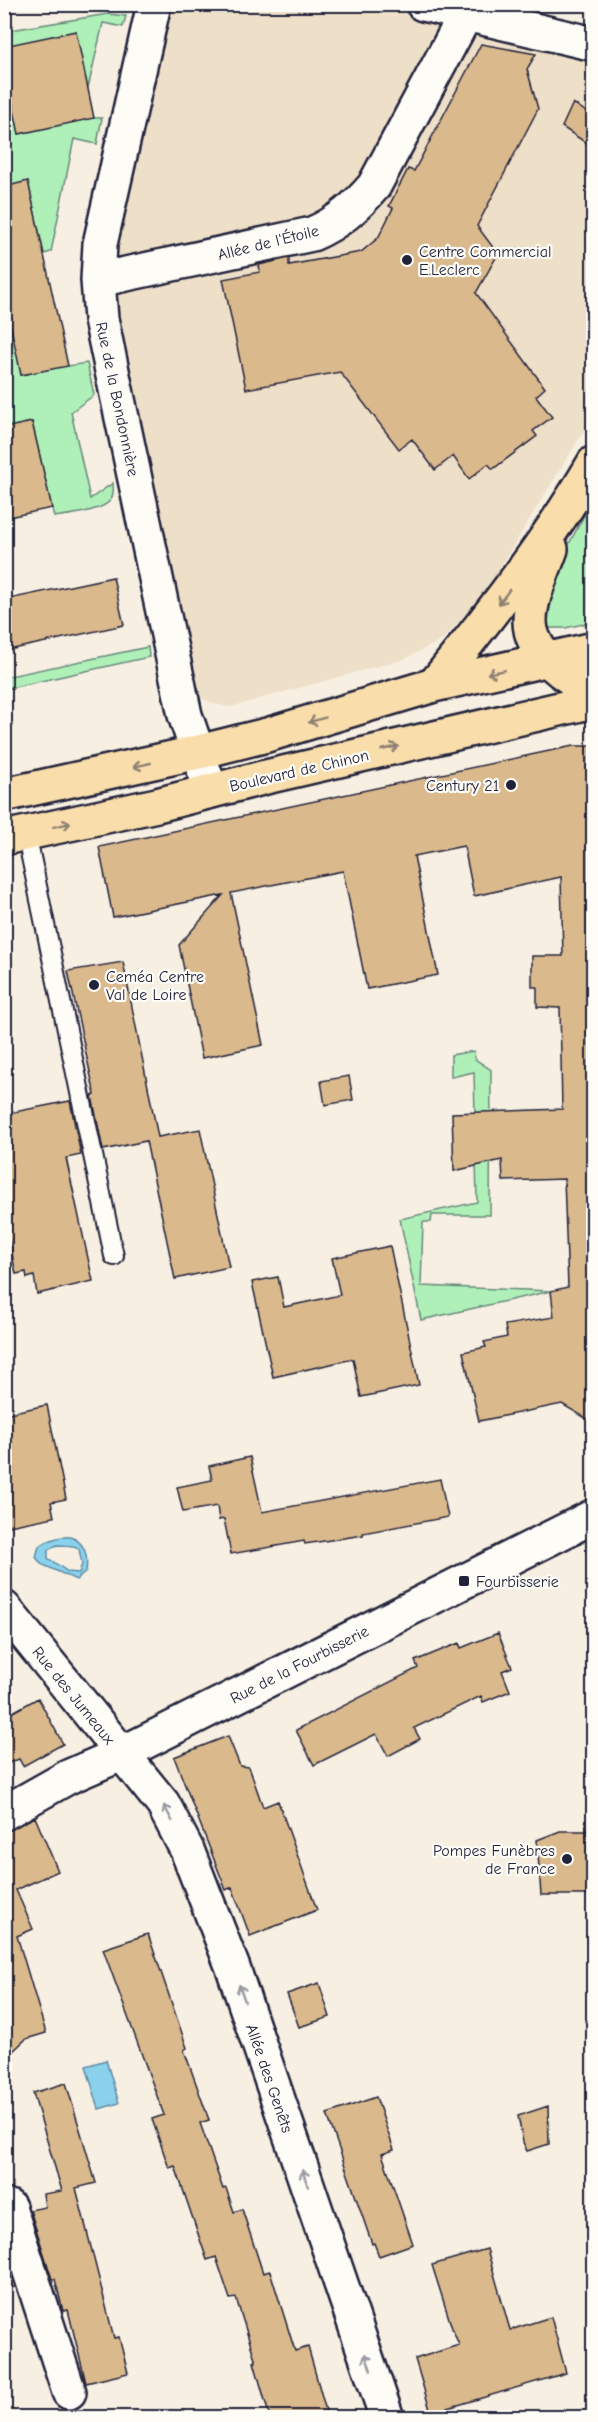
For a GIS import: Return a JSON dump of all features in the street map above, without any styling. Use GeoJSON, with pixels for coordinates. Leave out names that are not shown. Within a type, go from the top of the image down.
{"type":"FeatureCollection","features":[{"type":"Feature","properties":{"kind":"main road"},"geometry":{"type":"LineString","coordinates":[[434,685],[488,618],[563,516],[594,463]]}},
{"type":"Feature","properties":{"kind":"main road"},"geometry":{"type":"LineString","coordinates":[[563,516],[532,606],[530,622],[547,660],[577,683],[594,690]]}},
{"type":"Feature","properties":{"kind":"main road"},"geometry":{"type":"LineString","coordinates":[[4,795],[199,752],[267,735],[434,685],[594,649]]}},
{"type":"Feature","properties":{"kind":"main road","name":"Boulevard de Chinon"},"geometry":{"type":"LineString","coordinates":[[15,835],[157,805],[594,701]]}},
{"type":"Feature","properties":{"kind":"street","name":"Rue de la Bondonnière"},"geometry":{"type":"LineString","coordinates":[[154,4],[100,244],[98,280],[100,319],[185,715],[211,791]]}},
{"type":"Feature","properties":{"kind":"street"},"geometry":{"type":"LineString","coordinates":[[423,4],[594,44]]}},
{"type":"Feature","properties":{"kind":"street","name":"Allée de l'Étoile"},"geometry":{"type":"LineString","coordinates":[[98,280],[312,234],[337,221],[361,201],[374,186],[466,14]]}},
{"type":"Feature","properties":{"kind":"street","name":"Rue de la Fourbisserie"},"geometry":{"type":"LineString","coordinates":[[4,1813],[68,1777],[121,1754],[594,1516]]}},
{"type":"Feature","properties":{"kind":"street","name":"Rue des Jumeaux"},"geometry":{"type":"LineString","coordinates":[[4,1608],[121,1754]]}},
{"type":"Feature","properties":{"kind":"street","name":"Allée des Genêts"},"geometry":{"type":"LineString","coordinates":[[121,1754],[163,1804],[187,1850],[233,1968],[387,2418]]}},
{"type":"Feature","properties":{"kind":"street"},"geometry":{"type":"LineString","coordinates":[[6,2200],[69,2392]]}},
{"type":"Feature","properties":{"kind":"lane"},"geometry":{"type":"LineString","coordinates":[[15,835],[114,1256]]}},
{"type":"Feature","properties":{"kind":"shaded area"},"geometry":{"type":"Polygon","coordinates":[[[154,5],[423,5],[593,44],[593,416],[511,549],[487,593],[442,640],[404,659],[230,707],[214,704],[180,688],[103,333],[154,5]]]}},
{"type":"Feature","properties":{"kind":"green space"},"geometry":{"type":"Polygon","coordinates":[[[108,14],[126,16],[123,27],[103,23],[88,88],[5,46],[5,31],[108,14]]]}},
{"type":"Feature","properties":{"kind":"green space"},"geometry":{"type":"Polygon","coordinates":[[[4,63],[94,118],[102,118],[97,144],[74,139],[51,252],[44,254],[28,182],[5,187],[4,63]]]}},
{"type":"Feature","properties":{"kind":"green space"},"geometry":{"type":"Polygon","coordinates":[[[4,294],[68,366],[87,363],[94,395],[71,412],[90,499],[113,483],[112,497],[103,506],[54,517],[32,422],[5,428],[4,294]]]}},
{"type":"Feature","properties":{"kind":"green space"},"geometry":{"type":"Polygon","coordinates":[[[593,499],[593,622],[565,628],[547,628],[544,603],[548,583],[593,499]]]}},
{"type":"Feature","properties":{"kind":"green space"},"geometry":{"type":"Polygon","coordinates":[[[148,647],[149,657],[5,689],[5,677],[148,647]]]}},
{"type":"Feature","properties":{"kind":"green space"},"geometry":{"type":"Polygon","coordinates":[[[474,1051],[475,1059],[491,1070],[490,1215],[432,1215],[431,1222],[423,1222],[421,1286],[551,1291],[421,1320],[400,1219],[477,1202],[474,1072],[451,1077],[451,1055],[474,1051]]]}},
{"type":"Feature","properties":{"kind":"water"},"geometry":{"type":"Polygon","coordinates":[[[67,1537],[80,1543],[86,1556],[86,1572],[76,1580],[41,1564],[36,1557],[39,1546],[67,1537]],[[57,1545],[48,1550],[48,1558],[68,1572],[79,1573],[82,1564],[79,1549],[74,1546],[57,1545]]]}},
{"type":"Feature","properties":{"kind":"water"},"geometry":{"type":"Polygon","coordinates":[[[106,2060],[119,2103],[99,2109],[86,2066],[106,2060]]]}},
{"type":"Feature","properties":{"kind":"building"},"geometry":{"type":"Polygon","coordinates":[[[76,31],[94,118],[19,134],[4,63],[4,46],[76,31]]]}},
{"type":"Feature","properties":{"kind":"building","name":"Centre Commercial E.Leclerc"},"geometry":{"type":"Polygon","coordinates":[[[481,44],[536,54],[527,69],[538,109],[477,226],[498,254],[476,293],[545,388],[536,396],[552,417],[533,431],[537,436],[493,469],[488,464],[469,479],[453,456],[435,470],[412,439],[399,449],[340,372],[246,389],[223,279],[260,272],[259,265],[289,258],[289,265],[361,252],[378,238],[393,208],[389,206],[408,169],[414,171],[481,44]]]}},
{"type":"Feature","properties":{"kind":"building"},"geometry":{"type":"Polygon","coordinates":[[[573,103],[594,117],[594,148],[562,127],[573,103]]]}},
{"type":"Feature","properties":{"kind":"building"},"geometry":{"type":"Polygon","coordinates":[[[28,181],[68,366],[21,375],[4,294],[4,187],[28,181]]]}},
{"type":"Feature","properties":{"kind":"building"},"geometry":{"type":"Polygon","coordinates":[[[32,422],[52,508],[4,518],[4,428],[32,422]]]}},
{"type":"Feature","properties":{"kind":"building"},"geometry":{"type":"Polygon","coordinates":[[[113,577],[124,625],[4,651],[4,600],[113,577]]]}},
{"type":"Feature","properties":{"kind":"building"},"geometry":{"type":"Polygon","coordinates":[[[573,746],[594,746],[594,1423],[562,1404],[479,1421],[463,1352],[486,1347],[484,1342],[507,1337],[505,1325],[554,1317],[551,1291],[568,1287],[564,1179],[503,1181],[502,1160],[454,1171],[452,1113],[562,1109],[560,1008],[537,1007],[537,987],[532,987],[532,956],[563,956],[561,877],[474,896],[464,846],[414,856],[438,975],[367,989],[343,871],[231,893],[263,1045],[202,1058],[179,945],[223,895],[113,917],[99,847],[573,746]]]}},
{"type":"Feature","properties":{"kind":"building"},"geometry":{"type":"Polygon","coordinates":[[[123,962],[158,1137],[200,1129],[229,1267],[175,1279],[146,1141],[103,1150],[92,1096],[95,1095],[68,971],[123,962]]]}},
{"type":"Feature","properties":{"kind":"building"},"geometry":{"type":"Polygon","coordinates":[[[349,1076],[353,1100],[325,1105],[321,1081],[349,1076]]]}},
{"type":"Feature","properties":{"kind":"building"},"geometry":{"type":"Polygon","coordinates":[[[70,1101],[81,1155],[66,1158],[93,1281],[37,1294],[34,1276],[27,1278],[26,1272],[16,1274],[9,1239],[4,1239],[4,1114],[70,1101]]]}},
{"type":"Feature","properties":{"kind":"building"},"geometry":{"type":"Polygon","coordinates":[[[390,1246],[419,1385],[361,1397],[353,1359],[273,1377],[252,1282],[278,1277],[284,1307],[340,1295],[332,1258],[390,1246]]]}},
{"type":"Feature","properties":{"kind":"building"},"geometry":{"type":"Polygon","coordinates":[[[47,1405],[66,1499],[51,1502],[54,1517],[4,1527],[4,1414],[47,1405]]]}},
{"type":"Feature","properties":{"kind":"building"},"geometry":{"type":"Polygon","coordinates":[[[250,1457],[262,1512],[440,1479],[448,1517],[363,1533],[363,1535],[305,1544],[304,1541],[231,1554],[224,1519],[219,1520],[217,1506],[183,1512],[177,1487],[212,1480],[209,1466],[250,1457]]]}},
{"type":"Feature","properties":{"kind":"building"},"geometry":{"type":"Polygon","coordinates":[[[498,1633],[512,1667],[502,1671],[510,1691],[483,1702],[481,1696],[414,1728],[420,1739],[388,1756],[376,1734],[314,1765],[296,1730],[418,1668],[415,1661],[459,1643],[461,1648],[498,1633]]]}},
{"type":"Feature","properties":{"kind":"building"},"geometry":{"type":"Polygon","coordinates":[[[38,1698],[63,1744],[23,1766],[19,1759],[4,1765],[4,1717],[38,1698]]]}},
{"type":"Feature","properties":{"kind":"building"},"geometry":{"type":"Polygon","coordinates":[[[228,1736],[240,1766],[249,1767],[263,1807],[278,1801],[317,1910],[250,1936],[232,1887],[226,1890],[174,1757],[228,1736]]]}},
{"type":"Feature","properties":{"kind":"building"},"geometry":{"type":"Polygon","coordinates":[[[35,1817],[58,1871],[16,1890],[33,1929],[17,1936],[46,2033],[26,2039],[11,2053],[4,2031],[4,1832],[35,1817]]]}},
{"type":"Feature","properties":{"kind":"building","name":"Pompes Funèbres de France"},"geometry":{"type":"Polygon","coordinates":[[[560,1831],[594,1831],[594,1895],[541,1895],[537,1840],[560,1831]]]}},
{"type":"Feature","properties":{"kind":"building"},"geometry":{"type":"Polygon","coordinates":[[[148,1934],[187,2048],[184,2050],[209,2120],[200,2123],[223,2189],[226,2188],[234,2212],[242,2209],[263,2273],[270,2271],[295,2351],[308,2347],[328,2418],[270,2418],[236,2298],[230,2299],[216,2257],[207,2260],[175,2166],[169,2168],[152,2119],[164,2115],[103,1949],[148,1934]]]}},
{"type":"Feature","properties":{"kind":"building"},"geometry":{"type":"Polygon","coordinates":[[[319,1983],[330,2017],[299,2027],[287,1994],[319,1983]]]}},
{"type":"Feature","properties":{"kind":"building"},"geometry":{"type":"Polygon","coordinates":[[[66,2083],[96,2183],[76,2188],[114,2338],[119,2337],[128,2373],[86,2383],[68,2310],[63,2311],[55,2279],[52,2279],[30,2210],[45,2207],[43,2194],[62,2191],[33,2093],[66,2083]]]}},
{"type":"Feature","properties":{"kind":"building"},"geometry":{"type":"Polygon","coordinates":[[[376,2097],[394,2150],[382,2154],[413,2244],[379,2256],[374,2243],[372,2244],[327,2114],[376,2097]]]}},
{"type":"Feature","properties":{"kind":"building"},"geometry":{"type":"Polygon","coordinates":[[[548,2106],[549,2144],[527,2151],[518,2116],[548,2106]]]}},
{"type":"Feature","properties":{"kind":"building"},"geometry":{"type":"Polygon","coordinates":[[[487,2249],[510,2330],[551,2317],[566,2373],[431,2413],[415,2359],[459,2345],[432,2265],[487,2249]]]}},
{"type":"Feature","properties":{"kind":"building"},"geometry":{"type":"Polygon","coordinates":[[[4,2254],[15,2287],[4,2289],[4,2254]]]}},
{"type":"Feature","properties":{"kind":"place","name":"Centre Commercial E.Leclerc"},"geometry":{"type":"Point","coordinates":[407,260]}},
{"type":"Feature","properties":{"kind":"place","name":"Century 21"},"geometry":{"type":"Point","coordinates":[511,785]}},
{"type":"Feature","properties":{"kind":"place","name":"Ceméa Centre Val de Loire"},"geometry":{"type":"Point","coordinates":[94,985]}},
{"type":"Feature","properties":{"kind":"place","name":"Fourbisserie"},"geometry":{"type":"Point","coordinates":[464,1581]}},
{"type":"Feature","properties":{"kind":"place","name":"Pompes Funèbres de France"},"geometry":{"type":"Point","coordinates":[567,1859]}}]}
